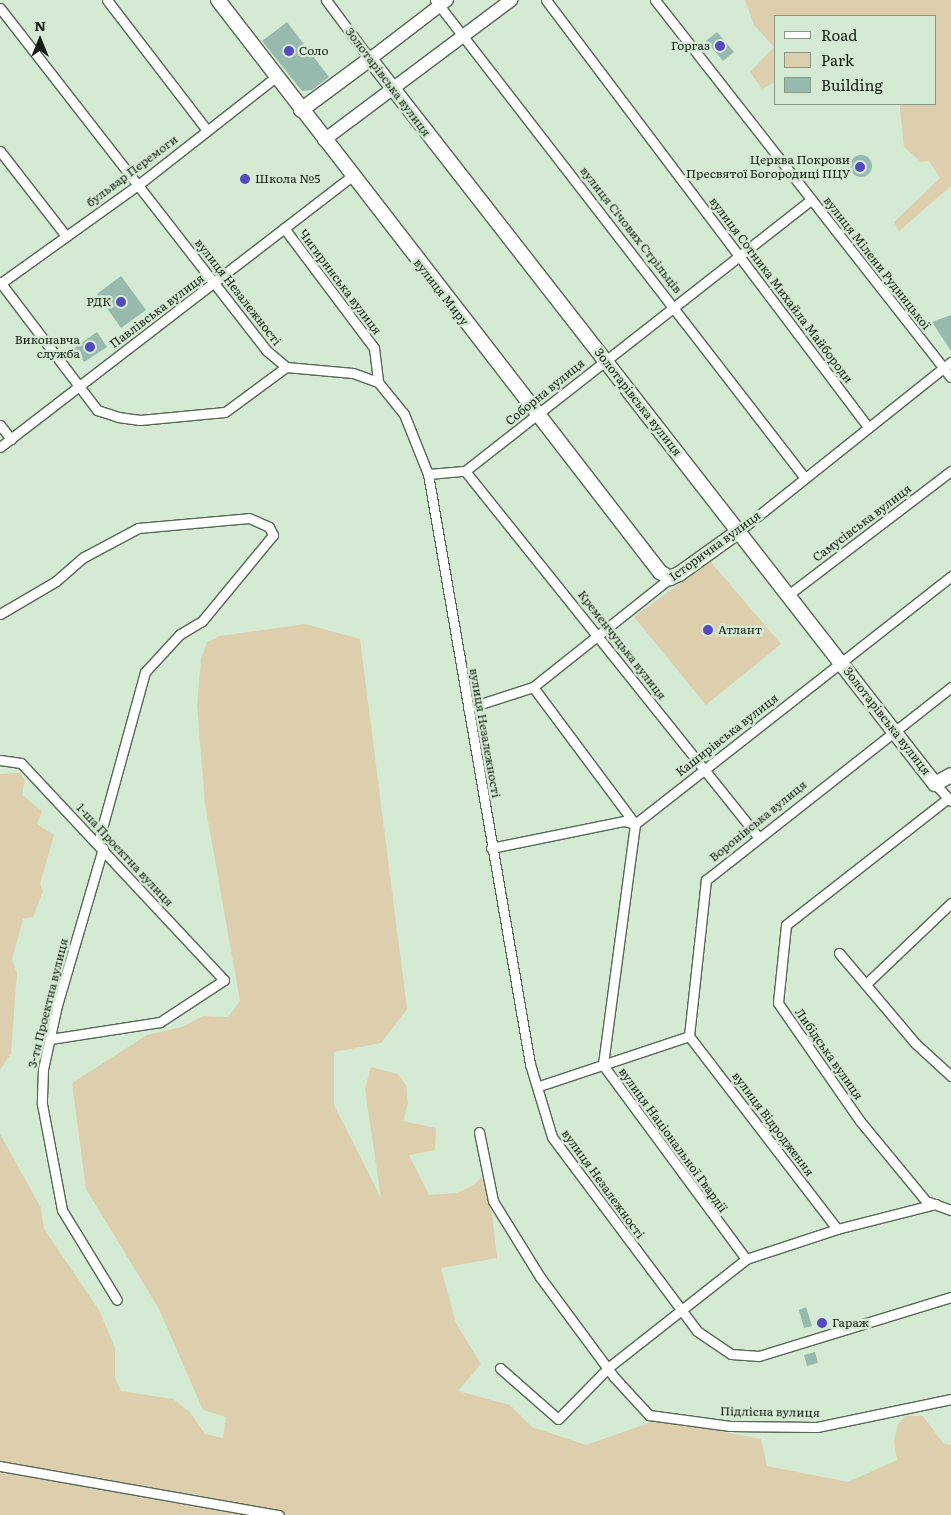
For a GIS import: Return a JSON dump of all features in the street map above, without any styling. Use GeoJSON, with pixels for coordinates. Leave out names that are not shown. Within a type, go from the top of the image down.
{"type":"FeatureCollection","features":[{"type":"Feature","properties":{"kind":"main road","name":"вулиця Миру"},"geometry":{"type":"LineString","coordinates":[[218,0],[536,415],[660,572],[670,578]]}},
{"type":"Feature","properties":{"kind":"main road"},"geometry":{"type":"LineString","coordinates":[[324,140],[394,90],[511,0]]}},
{"type":"Feature","properties":{"kind":"main road"},"geometry":{"type":"LineString","coordinates":[[301,110],[370,59],[441,2]]}},
{"type":"Feature","properties":{"kind":"main road","name":"Золотарівська вулиця"},"geometry":{"type":"LineString","coordinates":[[370,59],[936,784]]}},
{"type":"Feature","properties":{"kind":"main road","name":"Історична вулиця"},"geometry":{"type":"LineString","coordinates":[[670,578],[738,530]]}},
{"type":"Feature","properties":{"kind":"main road"},"geometry":{"type":"LineString","coordinates":[[936,784],[951,775]]}},
{"type":"Feature","properties":{"kind":"street"},"geometry":{"type":"LineString","coordinates":[[107,0],[206,129]]}},
{"type":"Feature","properties":{"kind":"street","name":"Золотарівська вулиця"},"geometry":{"type":"LineString","coordinates":[[326,0],[370,59]]}},
{"type":"Feature","properties":{"kind":"street","name":"вулиця Сотника Михайла Майбороди"},"geometry":{"type":"LineString","coordinates":[[546,0],[868,427]]}},
{"type":"Feature","properties":{"kind":"street","name":"вулиця Мілени Рудницької"},"geometry":{"type":"LineString","coordinates":[[655,0],[811,200],[948,365],[951,377]]}},
{"type":"Feature","properties":{"kind":"street","name":"вулиця Січових Стрільців"},"geometry":{"type":"LineString","coordinates":[[441,2],[464,36],[675,306],[805,478]]}},
{"type":"Feature","properties":{"kind":"street","name":"вулиця Незалежності"},"geometry":{"type":"LineString","coordinates":[[0,8],[216,282],[266,350],[286,367]]}},
{"type":"Feature","properties":{"kind":"street","name":"бульвар Перемоги"},"geometry":{"type":"LineString","coordinates":[[0,283],[138,184],[206,129],[277,76]]}},
{"type":"Feature","properties":{"kind":"street"},"geometry":{"type":"LineString","coordinates":[[0,151],[66,236]]}},
{"type":"Feature","properties":{"kind":"street","name":"Павлівська вулиця"},"geometry":{"type":"LineString","coordinates":[[0,447],[352,176]]}},
{"type":"Feature","properties":{"kind":"street","name":"Соборна вулиця"},"geometry":{"type":"LineString","coordinates":[[465,471],[811,200]]}},
{"type":"Feature","properties":{"kind":"street","name":"Чигиринська вулиця"},"geometry":{"type":"LineString","coordinates":[[284,228],[374,348],[378,382]]}},
{"type":"Feature","properties":{"kind":"street"},"geometry":{"type":"LineString","coordinates":[[0,283],[80,385],[97,410],[118,417],[198,417],[225,412],[286,367],[354,373],[378,382]]}},
{"type":"Feature","properties":{"kind":"street","name":"Історична вулиця"},"geometry":{"type":"LineString","coordinates":[[738,530],[948,365]]}},
{"type":"Feature","properties":{"kind":"street","name":"вулиця Незалежності"},"geometry":{"type":"LineString","coordinates":[[378,382],[404,414],[428,474],[491,848],[530,1064],[539,1086],[537,1098],[552,1137],[697,1331],[745,1358],[951,1297]]}},
{"type":"Feature","properties":{"kind":"street"},"geometry":{"type":"LineString","coordinates":[[0,425],[11,439]]}},
{"type":"Feature","properties":{"kind":"street","name":"Самусівська вулиця"},"geometry":{"type":"LineString","coordinates":[[788,595],[951,470]]}},
{"type":"Feature","properties":{"kind":"street"},"geometry":{"type":"LineString","coordinates":[[428,474],[465,471]]}},
{"type":"Feature","properties":{"kind":"street","name":"Кременчуцька вулиця"},"geometry":{"type":"LineString","coordinates":[[465,471],[600,636],[757,836]]}},
{"type":"Feature","properties":{"kind":"street","name":"3-тя Проектна вулиця"},"geometry":{"type":"LineString","coordinates":[[0,614],[56,581],[84,557],[138,528],[249,518],[269,527],[273,535],[202,620],[180,634],[145,672],[43,1069],[42,1126],[62,1210],[116,1300]]}},
{"type":"Feature","properties":{"kind":"street","name":"Каширівська вулиця"},"geometry":{"type":"LineString","coordinates":[[635,824],[951,576]]}},
{"type":"Feature","properties":{"kind":"street","name":"Історична вулиця"},"geometry":{"type":"LineString","coordinates":[[468,708],[533,687],[600,636],[670,578]]}},
{"type":"Feature","properties":{"kind":"street"},"geometry":{"type":"LineString","coordinates":[[533,687],[635,824]]}},
{"type":"Feature","properties":{"kind":"street","name":"Воронівська вулиця"},"geometry":{"type":"LineString","coordinates":[[689,1036],[706,880],[757,836],[895,732],[951,687]]}},
{"type":"Feature","properties":{"kind":"street","name":"1-ша Проектна вулиця"},"geometry":{"type":"LineString","coordinates":[[0,760],[21,764],[224,980],[160,1022],[50,1039]]}},
{"type":"Feature","properties":{"kind":"street","name":"Золотарівська вулиця"},"geometry":{"type":"LineString","coordinates":[[936,784],[949,800]]}},
{"type":"Feature","properties":{"kind":"street","name":"Либідська вулиця"},"geometry":{"type":"LineString","coordinates":[[949,800],[786,925],[778,1003],[860,1121],[926,1201],[951,1210]]}},
{"type":"Feature","properties":{"kind":"street"},"geometry":{"type":"LineString","coordinates":[[491,848],[624,821],[635,824]]}},
{"type":"Feature","properties":{"kind":"street","name":"вулиця Національної Гвардії"},"geometry":{"type":"LineString","coordinates":[[635,824],[603,1065],[746,1259]]}},
{"type":"Feature","properties":{"kind":"street"},"geometry":{"type":"LineString","coordinates":[[868,982],[951,903]]}},
{"type":"Feature","properties":{"kind":"street"},"geometry":{"type":"LineString","coordinates":[[839,953],[868,982],[915,1043],[950,1072]]}},
{"type":"Feature","properties":{"kind":"street"},"geometry":{"type":"LineString","coordinates":[[539,1086],[689,1036]]}},
{"type":"Feature","properties":{"kind":"street","name":"вулиця Відродження"},"geometry":{"type":"LineString","coordinates":[[689,1036],[836,1228]]}},
{"type":"Feature","properties":{"kind":"street","name":"Підлісна вулиця"},"geometry":{"type":"LineString","coordinates":[[479,1132],[493,1201],[540,1277],[609,1368],[649,1415],[730,1426],[817,1427],[951,1399]]}},
{"type":"Feature","properties":{"kind":"street"},"geometry":{"type":"LineString","coordinates":[[500,1368],[558,1419],[609,1368],[746,1259],[836,1228],[936,1204]]}},
{"type":"Feature","properties":{"kind":"street"},"geometry":{"type":"LineString","coordinates":[[0,1466],[279,1515]]}},
{"type":"Feature","properties":{"kind":"green space"},"geometry":{"type":"Polygon","coordinates":[[[745,0],[951,0],[951,186],[899,231],[894,222],[940,178],[929,161],[921,162],[904,147],[900,110],[900,105],[936,105],[936,15],[774,15],[774,47],[754,25],[745,0]]]}},
{"type":"Feature","properties":{"kind":"green space"},"geometry":{"type":"Polygon","coordinates":[[[774,47],[774,83],[762,89],[750,72],[774,47]]]}},
{"type":"Feature","properties":{"kind":"green space","name":"Атлант"},"geometry":{"type":"Polygon","coordinates":[[[710,561],[781,644],[706,705],[634,617],[710,561]]]}},
{"type":"Feature","properties":{"kind":"green space"},"geometry":{"type":"Polygon","coordinates":[[[305,624],[360,639],[407,1009],[381,1043],[334,1052],[334,1105],[381,1198],[365,1089],[371,1067],[398,1074],[406,1085],[408,1103],[403,1121],[436,1128],[435,1150],[409,1155],[429,1195],[457,1193],[474,1185],[482,1176],[492,1215],[497,1258],[441,1268],[456,1323],[481,1364],[458,1391],[510,1405],[532,1427],[586,1445],[652,1422],[684,1424],[761,1439],[767,1466],[848,1482],[897,1460],[894,1441],[898,1424],[905,1416],[923,1416],[943,1443],[951,1445],[951,1515],[0,1515],[0,1134],[41,1208],[44,1229],[99,1310],[115,1348],[115,1378],[121,1391],[173,1399],[190,1412],[205,1434],[223,1438],[226,1417],[203,1410],[159,1309],[86,1189],[72,1083],[147,1035],[182,1027],[203,1016],[228,1017],[240,1001],[205,804],[197,706],[201,659],[207,642],[220,636],[305,624]]]}},
{"type":"Feature","properties":{"kind":"green space"},"geometry":{"type":"Polygon","coordinates":[[[20,773],[25,780],[22,795],[42,811],[37,824],[54,835],[40,884],[43,891],[33,917],[23,919],[12,960],[17,973],[11,1053],[0,1070],[0,774],[20,773]]]}},
{"type":"Feature","properties":{"kind":"building","name":"Соло"},"geometry":{"type":"Polygon","coordinates":[[[287,22],[329,77],[312,90],[302,91],[262,41],[287,22]]]}},
{"type":"Feature","properties":{"kind":"building","name":"Горгаз"},"geometry":{"type":"Polygon","coordinates":[[[717,32],[734,52],[723,61],[706,41],[717,32]]]}},
{"type":"Feature","properties":{"kind":"building","name":"Церква Покрови Пресвятої Богородиці ПЦУ"},"geometry":{"type":"Polygon","coordinates":[[[861,155],[869,158],[872,166],[869,174],[861,177],[853,174],[850,166],[853,158],[861,155]]]}},
{"type":"Feature","properties":{"kind":"building","name":"РДК"},"geometry":{"type":"Polygon","coordinates":[[[121,276],[146,310],[121,328],[97,294],[121,276]]]}},
{"type":"Feature","properties":{"kind":"building"},"geometry":{"type":"Polygon","coordinates":[[[951,315],[951,351],[932,322],[951,315]]]}},
{"type":"Feature","properties":{"kind":"building","name":"Виконавча служба"},"geometry":{"type":"Polygon","coordinates":[[[97,332],[107,347],[84,362],[74,348],[97,332]]]}},
{"type":"Feature","properties":{"kind":"building"},"geometry":{"type":"Polygon","coordinates":[[[806,1307],[812,1326],[804,1328],[799,1310],[806,1307]]]}},
{"type":"Feature","properties":{"kind":"building"},"geometry":{"type":"Polygon","coordinates":[[[815,1352],[818,1363],[807,1366],[804,1355],[815,1352]]]}},
{"type":"Feature","properties":{"kind":"place","name":"Горгаз"},"geometry":{"type":"Point","coordinates":[720,46]}},
{"type":"Feature","properties":{"kind":"place","name":"Соло"},"geometry":{"type":"Point","coordinates":[289,51]}},
{"type":"Feature","properties":{"kind":"place","name":"Церква Покрови Пресвятої Богородиці ПЦУ"},"geometry":{"type":"Point","coordinates":[860,167]}},
{"type":"Feature","properties":{"kind":"place","name":"Школа №5"},"geometry":{"type":"Point","coordinates":[245,179]}},
{"type":"Feature","properties":{"kind":"place","name":"РДК"},"geometry":{"type":"Point","coordinates":[121,302]}},
{"type":"Feature","properties":{"kind":"place","name":"Виконавча служба"},"geometry":{"type":"Point","coordinates":[90,347]}},
{"type":"Feature","properties":{"kind":"place","name":"Атлант"},"geometry":{"type":"Point","coordinates":[708,630]}},
{"type":"Feature","properties":{"kind":"place","name":"Гараж"},"geometry":{"type":"Point","coordinates":[822,1323]}}]}
